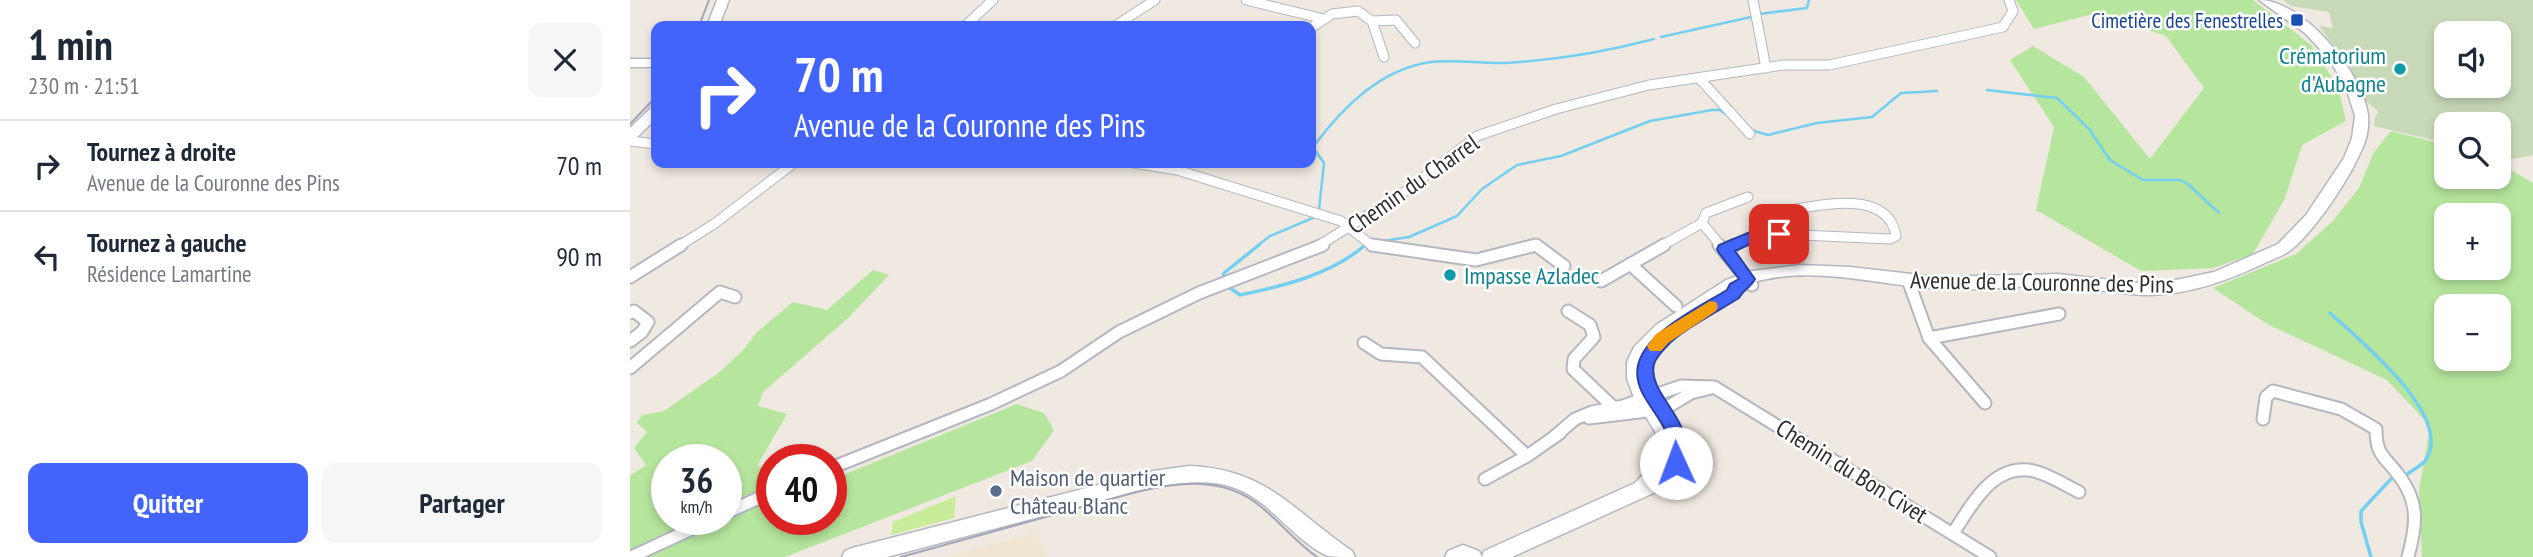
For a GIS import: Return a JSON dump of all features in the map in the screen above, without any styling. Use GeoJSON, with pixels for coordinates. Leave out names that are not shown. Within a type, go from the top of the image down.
{"type":"FeatureCollection","features":[{"type":"Feature","properties":{"kind":"street"},"geometry":{"type":"LineString","coordinates":[[715,21],[723,0]]}},
{"type":"Feature","properties":{"kind":"street"},"geometry":{"type":"LineString","coordinates":[[970,21],[993,0]]}},
{"type":"Feature","properties":{"kind":"street"},"geometry":{"type":"LineString","coordinates":[[1123,21],[1155,0]]}},
{"type":"Feature","properties":{"kind":"street"},"geometry":{"type":"LineString","coordinates":[[1246,0],[1320,18]]}},
{"type":"Feature","properties":{"kind":"street"},"geometry":{"type":"LineString","coordinates":[[1754,0],[1766,68]]}},
{"type":"Feature","properties":{"kind":"street","name":"Chemin du Charrel"},"geometry":{"type":"LineString","coordinates":[[847,462],[1002,399],[1073,365],[1119,332],[1199,293],[1327,243],[1350,230],[1477,136],[1582,102],[1649,85],[1783,65],[1829,65],[1908,50],[2003,27],[2013,11],[2009,0]]}},
{"type":"Feature","properties":{"kind":"street","name":"Avenue de la Couronne des Pins"},"geometry":{"type":"LineString","coordinates":[[1654,402],[1636,382],[1636,358],[1642,347],[1655,333],[1730,285],[1774,275],[1818,270],[1967,285],[2033,280],[2165,288],[2202,284],[2284,248],[2308,222],[2357,148],[2363,120],[2356,91],[2344,69],[2327,48],[2295,19],[2264,0]]}},
{"type":"Feature","properties":{"kind":"street"},"geometry":{"type":"LineString","coordinates":[[1316,22],[1327,13],[1348,8],[1366,14],[1373,21],[1384,57]]}},
{"type":"Feature","properties":{"kind":"street"},"geometry":{"type":"LineString","coordinates":[[1373,21],[1396,20],[1415,43]]}},
{"type":"Feature","properties":{"kind":"street"},"geometry":{"type":"LineString","coordinates":[[630,64],[651,63]]}},
{"type":"Feature","properties":{"kind":"street"},"geometry":{"type":"LineString","coordinates":[[1699,78],[1750,134]]}},
{"type":"Feature","properties":{"kind":"street"},"geometry":{"type":"LineString","coordinates":[[630,139],[651,116]]}},
{"type":"Feature","properties":{"kind":"street"},"geometry":{"type":"LineString","coordinates":[[630,139],[651,143]]}},
{"type":"Feature","properties":{"kind":"street"},"geometry":{"type":"LineString","coordinates":[[630,277],[714,224],[787,168]]}},
{"type":"Feature","properties":{"kind":"street"},"geometry":{"type":"LineString","coordinates":[[1165,168],[1341,221],[1350,230],[1380,247],[1466,260],[1491,258],[1536,245],[1564,265]]}},
{"type":"Feature","properties":{"kind":"street"},"geometry":{"type":"LineString","coordinates":[[1601,281],[1702,223],[1706,212],[1748,197]]}},
{"type":"Feature","properties":{"kind":"street"},"geometry":{"type":"LineString","coordinates":[[1724,249],[1755,236],[1779,234],[1890,239],[1896,236],[1896,229],[1883,210],[1872,205],[1808,206],[1792,209]]}},
{"type":"Feature","properties":{"kind":"street"},"geometry":{"type":"LineString","coordinates":[[1702,223],[1750,282]]}},
{"type":"Feature","properties":{"kind":"street"},"geometry":{"type":"LineString","coordinates":[[1630,264],[1676,306]]}},
{"type":"Feature","properties":{"kind":"street"},"geometry":{"type":"LineString","coordinates":[[1908,280],[1929,338],[1985,403]]}},
{"type":"Feature","properties":{"kind":"street","name":"Avenue de la Couronne des Pins"},"geometry":{"type":"LineString","coordinates":[[1654,402],[1644,369],[1651,352],[1662,339],[1750,282]]}},
{"type":"Feature","properties":{"kind":"street"},"geometry":{"type":"LineString","coordinates":[[630,368],[720,292],[735,297]]}},
{"type":"Feature","properties":{"kind":"street"},"geometry":{"type":"LineString","coordinates":[[630,313],[634,311],[648,322],[642,332],[630,341]]}},
{"type":"Feature","properties":{"kind":"street"},"geometry":{"type":"LineString","coordinates":[[1568,311],[1590,325],[1594,337],[1574,359],[1573,369],[1612,406]]}},
{"type":"Feature","properties":{"kind":"street"},"geometry":{"type":"LineString","coordinates":[[1929,338],[2059,314]]}},
{"type":"Feature","properties":{"kind":"street"},"geometry":{"type":"LineString","coordinates":[[1364,343],[1378,354],[1390,358],[1415,355],[1422,357],[1527,456]]}},
{"type":"Feature","properties":{"kind":"street","name":"Chemin du Bon Civet"},"geometry":{"type":"LineString","coordinates":[[1654,402],[1690,383],[1714,387],[1990,557]]}},
{"type":"Feature","properties":{"kind":"street"},"geometry":{"type":"LineString","coordinates":[[1485,479],[1586,418],[1714,387]]}},
{"type":"Feature","properties":{"kind":"street"},"geometry":{"type":"LineString","coordinates":[[2263,419],[2266,397],[2273,391],[2364,418],[2376,429],[2376,448],[2402,479],[2415,511],[2416,526],[2408,557]]}},
{"type":"Feature","properties":{"kind":"street"},"geometry":{"type":"LineString","coordinates":[[1554,437],[1570,420],[1582,413],[1637,401],[1654,402]]}},
{"type":"Feature","properties":{"kind":"street"},"geometry":{"type":"LineString","coordinates":[[1491,557],[1642,488],[1668,479],[1676,463],[1677,434],[1654,402]]}},
{"type":"Feature","properties":{"kind":"street"},"geometry":{"type":"LineString","coordinates":[[1953,533],[1995,476],[2007,471],[2035,471],[2079,492]]}},
{"type":"Feature","properties":{"kind":"street"},"geometry":{"type":"LineString","coordinates":[[852,557],[877,553],[934,534],[980,526],[1153,479],[1201,472],[1246,482],[1274,499],[1319,541],[1345,557]]}},
{"type":"Feature","properties":{"kind":"street"},"geometry":{"type":"LineString","coordinates":[[631,557],[679,535]]}},
{"type":"Feature","properties":{"kind":"street"},"geometry":{"type":"LineString","coordinates":[[1455,557],[1463,554],[1472,557]]}},
{"type":"Feature","properties":{"kind":"shaded area"},"geometry":{"type":"Polygon","coordinates":[[[1036,532],[1048,557],[947,557],[1036,532]]]}},
{"type":"Feature","properties":{"kind":"green space"},"geometry":{"type":"Polygon","coordinates":[[[2016,0],[2253,0],[2311,45],[2338,87],[2346,121],[2302,145],[2285,198],[2253,254],[2213,268],[2141,271],[2036,210],[2054,127],[2010,60],[2033,46],[2084,77],[2150,159],[2204,88],[2166,36],[2097,13],[2034,29],[2016,0]]]}},
{"type":"Feature","properties":{"kind":"green space"},"geometry":{"type":"Polygon","coordinates":[[[2283,0],[2533,0],[2533,155],[2511,158],[2511,112],[2434,112],[2434,140],[2374,126],[2375,116],[2379,112],[2367,102],[2351,69],[2319,26],[2333,28],[2329,12],[2291,6],[2283,0]]]}},
{"type":"Feature","properties":{"kind":"green space"},"geometry":{"type":"Polygon","coordinates":[[[2391,131],[2434,142],[2434,189],[2511,189],[2511,170],[2533,183],[2533,557],[2422,557],[2419,490],[2430,426],[2387,380],[2267,324],[2213,288],[2296,254],[2332,222],[2359,188],[2374,152],[2391,131]]]}},
{"type":"Feature","properties":{"kind":"green space"},"geometry":{"type":"Polygon","coordinates":[[[873,270],[889,275],[847,319],[763,392],[758,406],[787,414],[770,444],[756,444],[756,535],[842,535],[785,557],[630,557],[630,476],[646,465],[634,448],[647,432],[637,423],[642,415],[664,411],[720,372],[756,333],[793,302],[827,310],[873,270]]]}},
{"type":"Feature","properties":{"kind":"green space"},"geometry":{"type":"Polygon","coordinates":[[[1017,404],[1044,413],[1054,430],[1032,461],[847,533],[847,473],[1017,404]]]}},
{"type":"Feature","properties":{"kind":"green space"},"geometry":{"type":"Polygon","coordinates":[[[956,496],[954,518],[891,535],[893,522],[956,496]]]}},
{"type":"Feature","properties":{"kind":"waterway"},"geometry":{"type":"LineString","coordinates":[[1759,14],[1807,8],[1809,0]]}},
{"type":"Feature","properties":{"kind":"waterway"},"geometry":{"type":"LineString","coordinates":[[1661,37],[1751,17]]}},
{"type":"Feature","properties":{"kind":"waterway"},"geometry":{"type":"LineString","coordinates":[[1316,143],[1336,118],[1364,92],[1412,66],[1431,62],[1506,63],[1562,58],[1654,39]]}},
{"type":"Feature","properties":{"kind":"waterway"},"geometry":{"type":"LineString","coordinates":[[1987,90],[2057,98],[2089,129],[2110,160],[2143,180],[2180,180],[2188,184],[2219,213]]}},
{"type":"Feature","properties":{"kind":"waterway"},"geometry":{"type":"LineString","coordinates":[[1751,130],[1768,135],[1817,123],[1872,117],[1901,93],[1937,91]]}},
{"type":"Feature","properties":{"kind":"waterway"},"geometry":{"type":"LineString","coordinates":[[1383,241],[1409,237],[1457,216],[1482,189],[1517,165],[1561,156],[1650,121],[1712,110],[1720,110],[1727,115]]}},
{"type":"Feature","properties":{"kind":"waterway"},"geometry":{"type":"LineString","coordinates":[[1316,151],[1324,163],[1319,210]]}},
{"type":"Feature","properties":{"kind":"waterway"},"geometry":{"type":"LineString","coordinates":[[1257,246],[1270,236],[1315,217]]}},
{"type":"Feature","properties":{"kind":"waterway"},"geometry":{"type":"LineString","coordinates":[[1223,278],[1224,273],[1259,245]]}},
{"type":"Feature","properties":{"kind":"waterway"},"geometry":{"type":"LineString","coordinates":[[1230,288],[1240,295],[1289,283],[1336,265],[1364,246]]}},
{"type":"Feature","properties":{"kind":"waterway"},"geometry":{"type":"LineString","coordinates":[[2330,313],[2398,379],[2415,400],[2426,420],[2431,440],[2427,458],[2406,475]]}},
{"type":"Feature","properties":{"kind":"waterway"},"geometry":{"type":"LineString","coordinates":[[2371,557],[2361,522],[2361,511],[2391,479]]}},
{"type":"Feature","properties":{"kind":"tram line"},"geometry":{"type":"LineString","coordinates":[[701,21],[709,0]]}},
{"type":"Feature","properties":{"kind":"tram line"},"geometry":{"type":"LineString","coordinates":[[630,124],[651,102]]}},
{"type":"Feature","properties":{"kind":"tram line"},"geometry":{"type":"LineString","coordinates":[[901,557],[1136,492],[1185,484],[1216,486],[1246,496],[1317,557]]}},
{"type":"Feature","properties":{"kind":"slow traffic"},"geometry":{"type":"LineString","coordinates":[[1656,346],[1662,339],[1710,307]]}},
{"type":"Feature","properties":{"kind":"place","name":"Cimetière des Fenestrelles"},"geometry":{"type":"Point","coordinates":[2297,20]}},
{"type":"Feature","properties":{"kind":"place","name":"Crématorium d'Aubagne"},"geometry":{"type":"Point","coordinates":[2400,69]}},
{"type":"Feature","properties":{"kind":"place","name":"Impasse Azladec"},"geometry":{"type":"Point","coordinates":[1450,275]}},
{"type":"Feature","properties":{"kind":"place","name":"Maison de quartier Château Blanc"},"geometry":{"type":"Point","coordinates":[996,491]}},
{"type":"Feature","properties":{"kind":"route"},"geometry":{"type":"LineString","coordinates":[[1676,463],[1679,448],[1677,434],[1646,381],[1646,362],[1662,339],[1733,294],[1736,288],[1745,283],[1747,279],[1724,249],[1755,236],[1779,234]]}}]}
